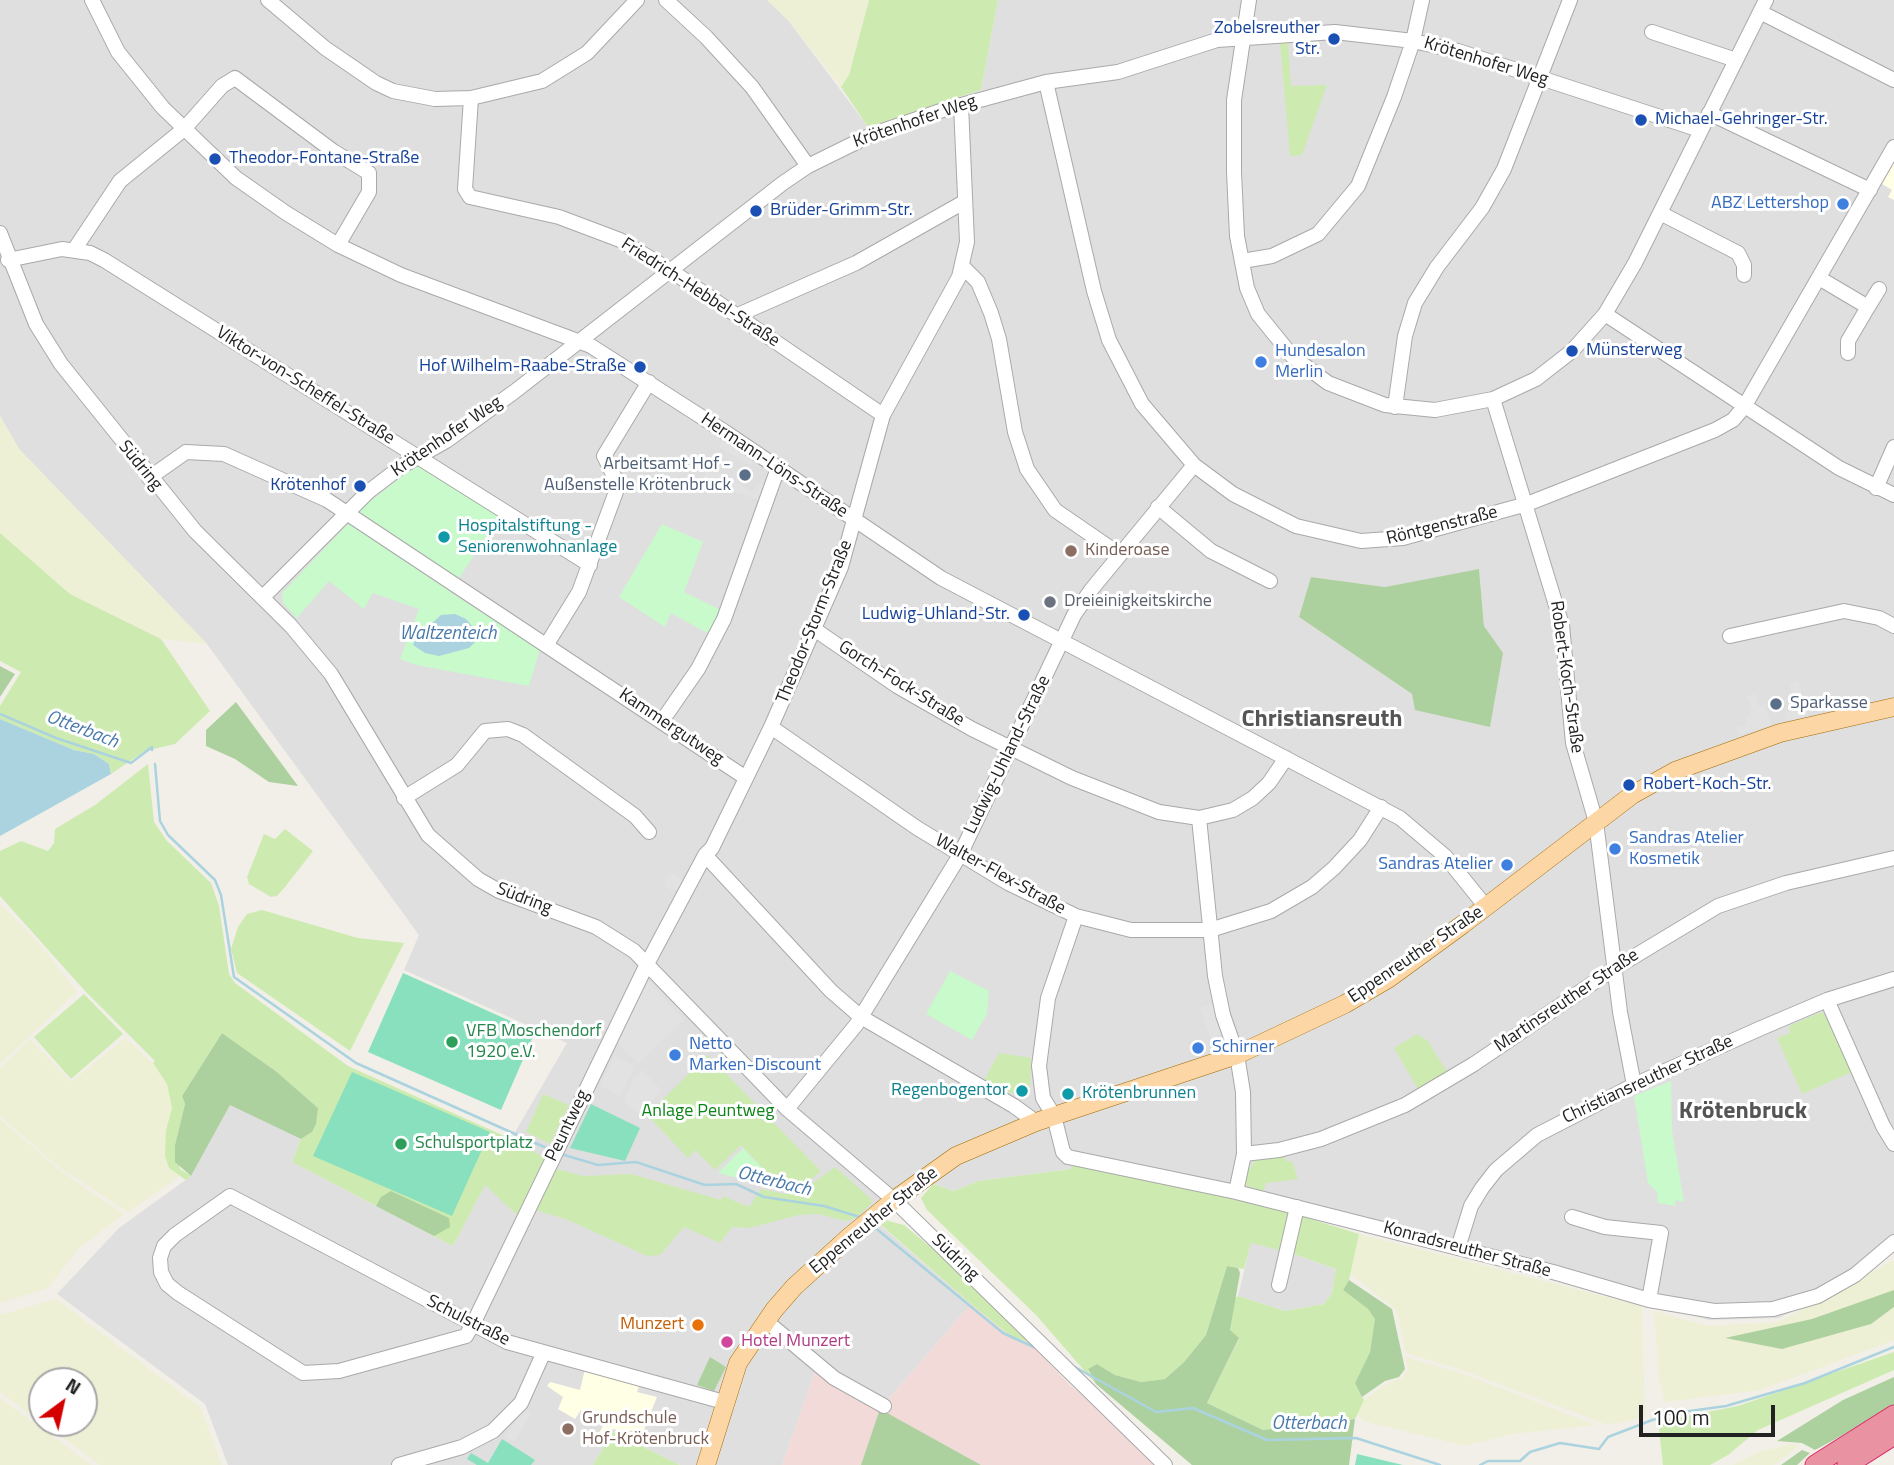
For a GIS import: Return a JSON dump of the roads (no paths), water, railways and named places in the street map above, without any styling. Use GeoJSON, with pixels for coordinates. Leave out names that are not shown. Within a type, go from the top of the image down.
{"type":"FeatureCollection","features":[{"type":"Feature","properties":{"kind":"highway"},"geometry":{"type":"LineString","coordinates":[[1815,1465],[1894,1415]]}},
{"type":"Feature","properties":{"kind":"highway"},"geometry":{"type":"LineString","coordinates":[[1847,1465],[1894,1435]]}},
{"type":"Feature","properties":{"kind":"main road","name":"Eppenreuther Straße"},"geometry":{"type":"LineString","coordinates":[[706,1465],[738,1363],[766,1321],[794,1287],[849,1237],[894,1200],[956,1156],[1036,1122],[1237,1055],[1303,1026],[1365,992],[1486,907],[1634,793],[1667,775],[1732,748],[1826,721],[1894,707]]}},
{"type":"Feature","properties":{"kind":"street","name":"Hermann-Löns-Straße"},"geometry":{"type":"LineString","coordinates":[[92,0],[118,52],[137,78],[184,129],[252,190],[338,245],[401,275],[580,342],[649,382],[941,578],[1381,807],[1439,849],[1486,907]]}},
{"type":"Feature","properties":{"kind":"street"},"geometry":{"type":"LineString","coordinates":[[268,0],[356,71],[393,91],[435,99],[471,98],[523,87],[566,68],[606,36],[636,0]]}},
{"type":"Feature","properties":{"kind":"street"},"geometry":{"type":"LineString","coordinates":[[666,0],[706,37],[752,87],[808,166]]}},
{"type":"Feature","properties":{"kind":"street"},"geometry":{"type":"LineString","coordinates":[[1249,0],[1234,100],[1233,136],[1237,236],[1247,288],[1258,314],[1292,356],[1313,374],[1341,390],[1395,407],[1435,410],[1493,399],[1519,389],[1553,367],[1605,314],[1660,213],[1763,6],[1894,80]]}},
{"type":"Feature","properties":{"kind":"street"},"geometry":{"type":"LineString","coordinates":[[1242,261],[1272,256],[1304,242],[1318,234],[1343,207],[1370,163],[1413,41],[1422,0]]}},
{"type":"Feature","properties":{"kind":"street"},"geometry":{"type":"LineString","coordinates":[[1395,407],[1405,336],[1415,303],[1437,267],[1495,187],[1570,0]]}},
{"type":"Feature","properties":{"kind":"street","name":"Krötenhofer Weg"},"geometry":{"type":"LineString","coordinates":[[263,597],[347,511],[402,466],[446,441],[580,342],[808,166],[873,134],[961,105],[1046,82],[1118,72],[1189,46],[1245,36],[1335,32],[1413,41],[1458,51],[1700,130]]}},
{"type":"Feature","properties":{"kind":"street"},"geometry":{"type":"LineString","coordinates":[[1652,32],[1735,61]]}},
{"type":"Feature","properties":{"kind":"street"},"geometry":{"type":"LineString","coordinates":[[74,250],[120,181],[184,129],[222,86],[235,78],[333,151],[367,171],[370,176],[369,191],[338,245]]}},
{"type":"Feature","properties":{"kind":"street","name":"Röntgenstraße"},"geometry":{"type":"LineString","coordinates":[[1046,82],[1094,290],[1109,340],[1142,404],[1194,466],[1233,494],[1296,526],[1361,541],[1403,538],[1527,504],[1715,430],[1732,420],[1744,407],[1894,147]]}},
{"type":"Feature","properties":{"kind":"street","name":"Friedrich-Hebbel-Straße"},"geometry":{"type":"LineString","coordinates":[[471,98],[465,189],[470,197],[582,223],[620,240],[738,315],[883,415]]}},
{"type":"Feature","properties":{"kind":"street","name":"Theodor-Storm-Straße"},"geometry":{"type":"LineString","coordinates":[[746,778],[841,567],[883,415],[963,267],[967,242],[961,105]]}},
{"type":"Feature","properties":{"kind":"street"},"geometry":{"type":"LineString","coordinates":[[1709,113],[1870,190]]}},
{"type":"Feature","properties":{"kind":"street"},"geometry":{"type":"LineString","coordinates":[[738,315],[856,263],[964,202]]}},
{"type":"Feature","properties":{"kind":"street"},"geometry":{"type":"LineString","coordinates":[[1660,213],[1738,253],[1744,265],[1744,275]]}},
{"type":"Feature","properties":{"kind":"street","name":"Südring"},"geometry":{"type":"LineString","coordinates":[[0,233],[8,260],[36,324],[61,364],[149,478],[195,531],[263,597],[331,674],[428,835],[478,879],[499,891],[599,928],[647,964],[787,1108],[894,1200],[1165,1465]]}},
{"type":"Feature","properties":{"kind":"street","name":"Viktor-von-Scheffel-Straße"},"geometry":{"type":"LineString","coordinates":[[8,260],[47,250],[74,250],[104,260],[590,565]]}},
{"type":"Feature","properties":{"kind":"street"},"geometry":{"type":"LineString","coordinates":[[963,267],[978,282],[991,313],[999,339],[1015,432],[1027,469],[1055,510],[1119,554]]}},
{"type":"Feature","properties":{"kind":"street"},"geometry":{"type":"LineString","coordinates":[[1819,278],[1868,307]]}},
{"type":"Feature","properties":{"kind":"street"},"geometry":{"type":"LineString","coordinates":[[1848,353],[1848,341],[1879,289]]}},
{"type":"Feature","properties":{"kind":"street"},"geometry":{"type":"LineString","coordinates":[[1605,314],[1744,407],[1875,488],[1894,495]]}},
{"type":"Feature","properties":{"kind":"street"},"geometry":{"type":"LineString","coordinates":[[547,644],[579,593],[617,489],[615,478],[604,456],[649,382]]}},
{"type":"Feature","properties":{"kind":"street","name":"Robert-Koch-Straße"},"geometry":{"type":"LineString","coordinates":[[1493,399],[1561,618],[1573,743],[1596,822],[1633,1085]]}},
{"type":"Feature","properties":{"kind":"street"},"geometry":{"type":"LineString","coordinates":[[1875,488],[1894,447]]}},
{"type":"Feature","properties":{"kind":"street","name":"Kammergutweg"},"geometry":{"type":"LineString","coordinates":[[149,478],[186,452],[224,454],[347,511],[469,597],[547,644],[746,778]]}},
{"type":"Feature","properties":{"kind":"street","name":"Ludwig-Uhland-Straße"},"geometry":{"type":"LineString","coordinates":[[787,1108],[861,1017],[960,855],[1062,641],[1086,597],[1194,466]]}},
{"type":"Feature","properties":{"kind":"street"},"geometry":{"type":"LineString","coordinates":[[662,721],[698,669],[724,619],[778,468]]}},
{"type":"Feature","properties":{"kind":"street"},"geometry":{"type":"LineString","coordinates":[[1158,507],[1211,551],[1270,581]]}},
{"type":"Feature","properties":{"kind":"street"},"geometry":{"type":"LineString","coordinates":[[1730,636],[1844,611],[1879,618],[1894,626]]}},
{"type":"Feature","properties":{"kind":"street","name":"Gorch-Fock-Straße"},"geometry":{"type":"LineString","coordinates":[[814,629],[922,702],[1011,748],[1126,801],[1159,812],[1199,818],[1243,805],[1269,783],[1286,758]]}},
{"type":"Feature","properties":{"kind":"street","name":"Walter-Flex-Straße"},"geometry":{"type":"LineString","coordinates":[[771,727],[960,855],[1008,883],[1076,916],[1131,930],[1210,930],[1271,911],[1312,887],[1343,859],[1381,807]]}},
{"type":"Feature","properties":{"kind":"street"},"geometry":{"type":"LineString","coordinates":[[404,798],[457,765],[485,732],[508,729],[523,735],[635,816],[649,832]]}},
{"type":"Feature","properties":{"kind":"street"},"geometry":{"type":"LineString","coordinates":[[746,778],[712,848],[705,855],[831,991],[861,1017],[1014,1105],[1036,1122]]}},
{"type":"Feature","properties":{"kind":"street"},"geometry":{"type":"LineString","coordinates":[[1199,818],[1210,930],[1223,1015],[1237,1055],[1243,1093],[1244,1154],[1236,1192]]}},
{"type":"Feature","properties":{"kind":"street","name":"Peuntweg"},"geometry":{"type":"LineString","coordinates":[[473,1324],[647,964],[705,855]]}},
{"type":"Feature","properties":{"kind":"street","name":"Martinsreuther Straße"},"geometry":{"type":"LineString","coordinates":[[1244,1154],[1279,1150],[1321,1139],[1405,1105],[1474,1064],[1615,968],[1718,906],[1786,883],[1894,858]]}},
{"type":"Feature","properties":{"kind":"street"},"geometry":{"type":"LineString","coordinates":[[1054,1116],[1043,1098],[1039,1082],[1041,1037],[1048,998],[1076,916]]}},
{"type":"Feature","properties":{"kind":"street","name":"Christiansreuther Straße"},"geometry":{"type":"LineString","coordinates":[[1458,1248],[1471,1206],[1496,1170],[1537,1135],[1633,1085],[1828,1000],[1894,979]]}},
{"type":"Feature","properties":{"kind":"street"},"geometry":{"type":"LineString","coordinates":[[1828,1000],[1883,1126],[1894,1144]]}},
{"type":"Feature","properties":{"kind":"street","name":"Konradsreuther Straße"},"geometry":{"type":"LineString","coordinates":[[1054,1116],[1063,1152],[1068,1157],[1297,1207],[1649,1300],[1735,1312],[1788,1306],[1834,1289],[1876,1260],[1894,1242]]}},
{"type":"Feature","properties":{"kind":"street","name":"Schulstraße"},"geometry":{"type":"LineString","coordinates":[[473,1324],[466,1336],[455,1340],[339,1371],[303,1373],[178,1293],[167,1284],[161,1272],[160,1258],[164,1246],[230,1196],[473,1324],[507,1342],[724,1402]]}},
{"type":"Feature","properties":{"kind":"street"},"geometry":{"type":"LineString","coordinates":[[1279,1285],[1297,1207]]}},
{"type":"Feature","properties":{"kind":"street"},"geometry":{"type":"LineString","coordinates":[[1572,1217],[1605,1227],[1661,1233],[1649,1300]]}},
{"type":"Feature","properties":{"kind":"street"},"geometry":{"type":"LineString","coordinates":[[766,1321],[834,1378],[884,1406]]}},
{"type":"Feature","properties":{"kind":"street"},"geometry":{"type":"LineString","coordinates":[[399,1465],[462,1447],[493,1431],[521,1403],[544,1353]]}},
{"type":"Feature","properties":{"kind":"water","name":"Waltzenteich"},"geometry":{"type":"Polygon","coordinates":[[[455,614],[466,619],[478,633],[476,641],[469,648],[439,656],[425,653],[413,645],[416,638],[441,615],[455,614]]]}},
{"type":"Feature","properties":{"kind":"water"},"geometry":{"type":"Polygon","coordinates":[[[0,719],[74,750],[94,754],[109,764],[111,774],[0,836],[0,719]]]}},
{"type":"Feature","properties":{"kind":"waterway","name":"Otterbach"},"geometry":{"type":"LineString","coordinates":[[0,714],[56,738],[131,763],[152,747],[152,750]]}},
{"type":"Feature","properties":{"kind":"waterway","name":"Otterbach"},"geometry":{"type":"LineString","coordinates":[[155,764],[160,821],[168,835],[215,880],[221,895],[234,977],[356,1063],[551,1150]]}},
{"type":"Feature","properties":{"kind":"waterway","name":"Otterbach"},"geometry":{"type":"LineString","coordinates":[[561,1154],[598,1165],[636,1162],[705,1185],[736,1184],[764,1197],[824,1206],[863,1218]]}},
{"type":"Feature","properties":{"kind":"waterway","name":"Otterbach"},"geometry":{"type":"LineString","coordinates":[[873,1226],[1003,1333],[1038,1349]]}},
{"type":"Feature","properties":{"kind":"waterway","name":"Otterbach"},"geometry":{"type":"LineString","coordinates":[[1480,1465],[1488,1461],[1520,1461],[1530,1452],[1560,1443],[1599,1449],[1608,1437],[1668,1414],[1726,1406],[1805,1383],[1894,1347]]}},
{"type":"Feature","properties":{"kind":"waterway","name":"Otterbach"},"geometry":{"type":"LineString","coordinates":[[1073,1366],[1156,1412],[1193,1408],[1267,1440],[1356,1438],[1440,1465]]}},
{"type":"Feature","properties":{"kind":"place","name":"Zobelsreuther Str."},"geometry":{"type":"Point","coordinates":[1334,39]}},
{"type":"Feature","properties":{"kind":"place","name":"Michael-Gehringer-Str."},"geometry":{"type":"Point","coordinates":[1641,120]}},
{"type":"Feature","properties":{"kind":"place","name":"Theodor-Fontane-Straße"},"geometry":{"type":"Point","coordinates":[215,159]}},
{"type":"Feature","properties":{"kind":"place","name":"ABZ Lettershop"},"geometry":{"type":"Point","coordinates":[1843,204]}},
{"type":"Feature","properties":{"kind":"place","name":"Brüder-Grimm-Str."},"geometry":{"type":"Point","coordinates":[756,211]}},
{"type":"Feature","properties":{"kind":"place","name":"Münsterweg"},"geometry":{"type":"Point","coordinates":[1572,351]}},
{"type":"Feature","properties":{"kind":"place","name":"Hundesalon Merlin"},"geometry":{"type":"Point","coordinates":[1261,362]}},
{"type":"Feature","properties":{"kind":"place","name":"Hof Wilhelm-Raabe-Straße"},"geometry":{"type":"Point","coordinates":[640,367]}},
{"type":"Feature","properties":{"kind":"place","name":"Arbeitsamt Hof - Außenstelle Krötenbruck"},"geometry":{"type":"Point","coordinates":[745,475]}},
{"type":"Feature","properties":{"kind":"place","name":"Krötenhof"},"geometry":{"type":"Point","coordinates":[360,486]}},
{"type":"Feature","properties":{"kind":"place","name":"Hospitalstiftung - Seniorenwohnanlage"},"geometry":{"type":"Point","coordinates":[444,537]}},
{"type":"Feature","properties":{"kind":"place","name":"Kinderoase"},"geometry":{"type":"Point","coordinates":[1071,551]}},
{"type":"Feature","properties":{"kind":"place","name":"Dreieinigkeitskirche"},"geometry":{"type":"Point","coordinates":[1050,602]}},
{"type":"Feature","properties":{"kind":"place","name":"Ludwig-Uhland-Str."},"geometry":{"type":"Point","coordinates":[1024,615]}},
{"type":"Feature","properties":{"kind":"place","name":"Sparkasse"},"geometry":{"type":"Point","coordinates":[1776,704]}},
{"type":"Feature","properties":{"kind":"place","name":"Robert-Koch-Str."},"geometry":{"type":"Point","coordinates":[1629,785]}},
{"type":"Feature","properties":{"kind":"place","name":"Sandras Atelier Kosmetik"},"geometry":{"type":"Point","coordinates":[1615,849]}},
{"type":"Feature","properties":{"kind":"place","name":"Sandras Atelier"},"geometry":{"type":"Point","coordinates":[1507,865]}},
{"type":"Feature","properties":{"kind":"place","name":"VFB Moschendorf 1920 e.V."},"geometry":{"type":"Point","coordinates":[452,1042]}},
{"type":"Feature","properties":{"kind":"place","name":"Schirner"},"geometry":{"type":"Point","coordinates":[1198,1048]}},
{"type":"Feature","properties":{"kind":"place","name":"Netto Marken-Discount"},"geometry":{"type":"Point","coordinates":[675,1055]}},
{"type":"Feature","properties":{"kind":"place","name":"Regenbogentor"},"geometry":{"type":"Point","coordinates":[1022,1091]}},
{"type":"Feature","properties":{"kind":"place","name":"Krötenbrunnen"},"geometry":{"type":"Point","coordinates":[1068,1094]}},
{"type":"Feature","properties":{"kind":"place","name":"Schulsportplatz"},"geometry":{"type":"Point","coordinates":[401,1144]}},
{"type":"Feature","properties":{"kind":"place","name":"Munzert"},"geometry":{"type":"Point","coordinates":[698,1325]}},
{"type":"Feature","properties":{"kind":"place","name":"Hotel Munzert"},"geometry":{"type":"Point","coordinates":[727,1342]}},
{"type":"Feature","properties":{"kind":"place","name":"Grundschule Hof-Krötenbruck"},"geometry":{"type":"Point","coordinates":[568,1429]}},
{"type":"Feature","properties":{"kind":"district","name":"Christiansreuth"},"geometry":{"type":"Point","coordinates":[1322,720]}},
{"type":"Feature","properties":{"kind":"district","name":"Krötenbruck"},"geometry":{"type":"Point","coordinates":[1743,1112]}},
{"type":"Feature","properties":{"kind":"park label","name":"Anlage Peuntweg"},"geometry":{"type":"Point","coordinates":[708,1112]}}]}
